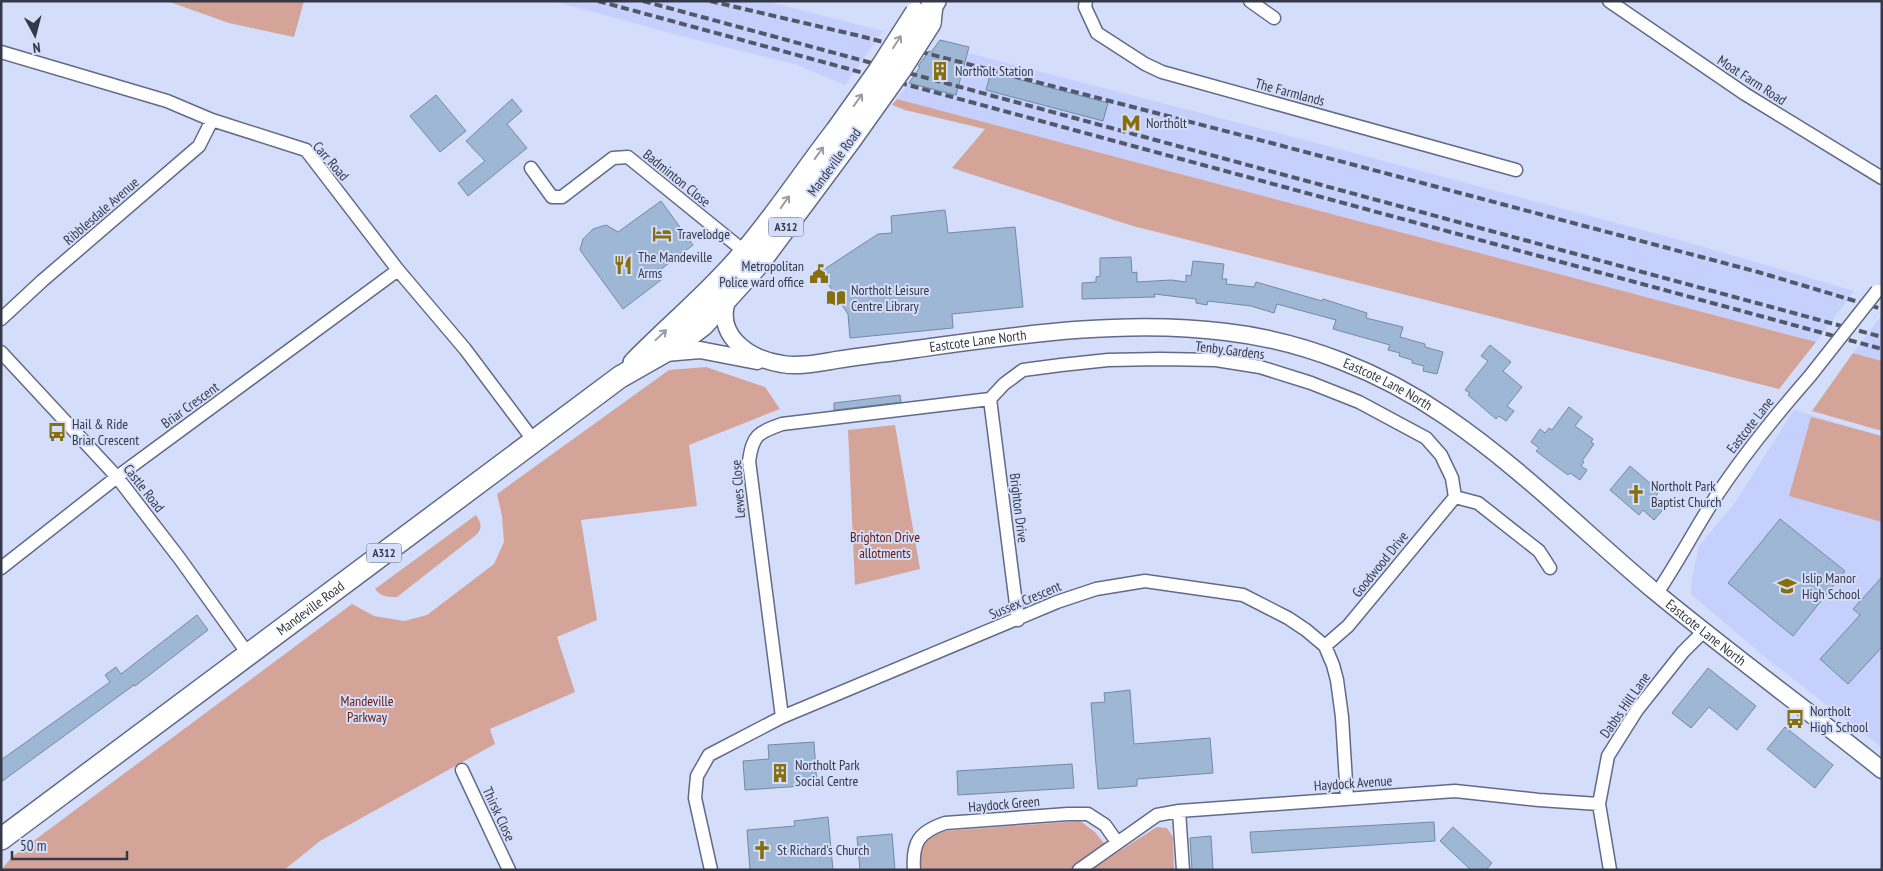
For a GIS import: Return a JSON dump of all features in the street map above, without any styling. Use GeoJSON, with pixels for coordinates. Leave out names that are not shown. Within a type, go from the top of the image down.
{"type":"FeatureCollection","features":[{"type":"Feature","properties":{"kind":"main road","name":"Mandeville Road"},"geometry":{"type":"LineString","coordinates":[[620,377],[665,353],[691,335],[705,312],[752,258],[844,134],[900,70],[928,11]]}},
{"type":"Feature","properties":{"kind":"main road","name":"Mandeville Road"},"geometry":{"type":"LineString","coordinates":[[1,839],[620,377],[679,320],[705,312],[729,296],[752,258]]}},
{"type":"Feature","properties":{"kind":"street","name":"The Farmlands"},"geometry":{"type":"LineString","coordinates":[[1086,1],[1086,7],[1097,34],[1145,64],[1162,72],[1516,170]]}},
{"type":"Feature","properties":{"kind":"street"},"geometry":{"type":"LineString","coordinates":[[1250,1],[1274,18]]}},
{"type":"Feature","properties":{"kind":"street","name":"Moat Farm Road"},"geometry":{"type":"LineString","coordinates":[[1610,1],[1745,94],[1882,178]]}},
{"type":"Feature","properties":{"kind":"street","name":"Carr Road"},"geometry":{"type":"LineString","coordinates":[[1,52],[167,101],[212,120],[306,150],[398,270],[465,348],[534,441]]}},
{"type":"Feature","properties":{"kind":"street","name":"Ribblesdale Avenue"},"geometry":{"type":"LineString","coordinates":[[1,319],[198,146],[212,120]]}},
{"type":"Feature","properties":{"kind":"street","name":"Badminton Close"},"geometry":{"type":"LineString","coordinates":[[531,168],[552,196],[562,197],[613,158],[628,157],[752,258]]}},
{"type":"Feature","properties":{"kind":"street","name":"Briar Crescent"},"geometry":{"type":"LineString","coordinates":[[1,568],[117,477],[398,270]]}},
{"type":"Feature","properties":{"kind":"street","name":"Eastcote Lane"},"geometry":{"type":"LineString","coordinates":[[1657,593],[1715,499],[1762,431],[1810,376],[1882,286]]}},
{"type":"Feature","properties":{"kind":"street"},"geometry":{"type":"LineString","coordinates":[[729,296],[725,309],[725,320],[732,338]]}},
{"type":"Feature","properties":{"kind":"street","name":"Eastcote Lane North"},"geometry":{"type":"LineString","coordinates":[[705,312],[748,352],[772,362]]}},
{"type":"Feature","properties":{"kind":"street","name":"Eastcote Lane North"},"geometry":{"type":"LineString","coordinates":[[705,312],[705,332],[714,343],[728,353],[743,359]]}},
{"type":"Feature","properties":{"kind":"street","name":"Eastcote Lane North"},"geometry":{"type":"LineString","coordinates":[[665,353],[700,350],[743,359],[794,365],[1047,333],[1112,328],[1177,328],[1225,332],[1270,339],[1322,354],[1388,382],[1447,418],[1504,462],[1657,593],[1882,770]]}},
{"type":"Feature","properties":{"kind":"street","name":"Castle Road"},"geometry":{"type":"LineString","coordinates":[[1,352],[117,477],[180,559],[248,654]]}},
{"type":"Feature","properties":{"kind":"street","name":"Tenby Gardens"},"geometry":{"type":"LineString","coordinates":[[990,399],[1004,384],[1023,370],[1061,365],[1108,360],[1160,359],[1216,360],[1260,366],[1359,402],[1426,438],[1441,455],[1452,478],[1455,496]]}},
{"type":"Feature","properties":{"kind":"street","name":"Brighton Drive"},"geometry":{"type":"LineString","coordinates":[[990,399],[1018,620]]}},
{"type":"Feature","properties":{"kind":"street","name":"Lewes Close"},"geometry":{"type":"LineString","coordinates":[[782,717],[749,461],[752,444],[762,431],[782,424],[990,399]]}},
{"type":"Feature","properties":{"kind":"street"},"geometry":{"type":"LineString","coordinates":[[1455,496],[1478,503],[1539,551],[1550,568]]}},
{"type":"Feature","properties":{"kind":"street","name":"Goodwood Drive"},"geometry":{"type":"LineString","coordinates":[[1324,646],[1348,626],[1455,496]]}},
{"type":"Feature","properties":{"kind":"street","name":"Sussex Crescent"},"geometry":{"type":"LineString","coordinates":[[711,870],[695,798],[697,776],[709,756],[782,717],[1018,620],[1057,602],[1096,588],[1145,581],[1243,595],[1288,618],[1306,630],[1324,646],[1334,665],[1337,680],[1342,717],[1347,799]]}},
{"type":"Feature","properties":{"kind":"street","name":"Dabbs Hill Lane"},"geometry":{"type":"LineString","coordinates":[[1610,870],[1599,804],[1608,756],[1637,710],[1683,652],[1704,631]]}},
{"type":"Feature","properties":{"kind":"street","name":"Thirsk Close"},"geometry":{"type":"LineString","coordinates":[[462,770],[509,870]]}},
{"type":"Feature","properties":{"kind":"street","name":"Haydock Avenue"},"geometry":{"type":"LineString","coordinates":[[1079,870],[1157,815],[1179,811],[1456,792],[1599,804]]}},
{"type":"Feature","properties":{"kind":"street"},"geometry":{"type":"LineString","coordinates":[[1179,811],[1183,870]]}},
{"type":"Feature","properties":{"kind":"street","name":"Haydock Green"},"geometry":{"type":"LineString","coordinates":[[914,870],[913,855],[918,839],[929,829],[946,823],[1088,814],[1105,825],[1117,842]]}},
{"type":"Feature","properties":{"kind":"shaded area"},"geometry":{"type":"Polygon","coordinates":[[[553,1],[765,1],[883,31],[845,85],[795,64],[681,36],[553,1]]]}},
{"type":"Feature","properties":{"kind":"shaded area"},"geometry":{"type":"Polygon","coordinates":[[[940,40],[969,47],[968,53],[1680,240],[1854,291],[1816,342],[897,99],[920,68],[918,66],[940,40]]]}},
{"type":"Feature","properties":{"kind":"shaded area"},"geometry":{"type":"Polygon","coordinates":[[[1882,315],[1882,361],[1853,353],[1882,315]]]}},
{"type":"Feature","properties":{"kind":"shaded area","name":"Islip Manor High School"},"geometry":{"type":"Polygon","coordinates":[[[1794,410],[1882,436],[1882,748],[1765,657],[1691,594],[1692,578],[1699,546],[1734,504],[1794,410]]]}},
{"type":"Feature","properties":{"kind":"green space"},"geometry":{"type":"Polygon","coordinates":[[[167,1],[304,1],[294,37],[229,23],[167,1]]]}},
{"type":"Feature","properties":{"kind":"green space"},"geometry":{"type":"Polygon","coordinates":[[[897,99],[1816,342],[1779,389],[1133,226],[952,168],[985,129],[905,110],[892,105],[897,99]]]}},
{"type":"Feature","properties":{"kind":"green space"},"geometry":{"type":"Polygon","coordinates":[[[1853,353],[1882,361],[1882,431],[1812,411],[1853,353]]]}},
{"type":"Feature","properties":{"kind":"green space","name":"Mandeville Parkway"},"geometry":{"type":"Polygon","coordinates":[[[706,367],[765,387],[780,409],[689,445],[697,506],[581,520],[597,620],[557,637],[575,692],[490,729],[495,744],[320,841],[284,870],[1,870],[12,857],[352,604],[374,616],[404,621],[427,615],[494,564],[504,542],[502,516],[497,494],[669,370],[706,367]]]}},
{"type":"Feature","properties":{"kind":"green space"},"geometry":{"type":"Polygon","coordinates":[[[1811,417],[1882,436],[1882,522],[1789,496],[1811,417]]]}},
{"type":"Feature","properties":{"kind":"green space","name":"Brighton Drive allotments"},"geometry":{"type":"Polygon","coordinates":[[[895,425],[920,569],[855,585],[848,430],[895,425]]]}},
{"type":"Feature","properties":{"kind":"green space"},"geometry":{"type":"Polygon","coordinates":[[[476,515],[480,530],[476,535],[397,597],[385,596],[375,589],[476,515]]]}},
{"type":"Feature","properties":{"kind":"green space"},"geometry":{"type":"Polygon","coordinates":[[[1080,821],[1095,832],[1113,855],[1157,827],[1167,828],[1173,837],[1174,870],[920,870],[919,855],[926,839],[944,831],[1080,821]]]}},
{"type":"Feature","properties":{"kind":"building","name":"Northolt Station"},"geometry":{"type":"Polygon","coordinates":[[[940,40],[969,47],[956,95],[909,83],[920,67],[918,66],[940,40]]]}},
{"type":"Feature","properties":{"kind":"building"},"geometry":{"type":"Polygon","coordinates":[[[991,72],[1108,103],[1103,121],[986,90],[991,72]]]}},
{"type":"Feature","properties":{"kind":"building"},"geometry":{"type":"Polygon","coordinates":[[[436,95],[466,131],[440,152],[410,116],[436,95]]]}},
{"type":"Feature","properties":{"kind":"building"},"geometry":{"type":"Polygon","coordinates":[[[512,99],[522,111],[507,124],[527,148],[468,196],[458,183],[485,161],[466,141],[512,99]]]}},
{"type":"Feature","properties":{"kind":"building","name":"The Mandeville Arms"},"geometry":{"type":"Polygon","coordinates":[[[661,201],[693,245],[656,273],[661,280],[623,309],[580,250],[583,239],[593,229],[606,225],[618,232],[661,201]]]}},
{"type":"Feature","properties":{"kind":"building"},"geometry":{"type":"Polygon","coordinates":[[[945,210],[948,233],[1015,227],[1023,307],[952,314],[953,328],[850,338],[848,314],[820,272],[878,234],[892,233],[891,216],[945,210]]]}},
{"type":"Feature","properties":{"kind":"building"},"geometry":{"type":"Polygon","coordinates":[[[1131,257],[1132,273],[1137,272],[1137,282],[1171,280],[1186,282],[1186,275],[1191,276],[1193,261],[1224,264],[1222,279],[1227,279],[1226,284],[1254,287],[1256,282],[1322,301],[1323,299],[1367,313],[1366,318],[1403,327],[1400,337],[1425,344],[1425,347],[1443,352],[1437,374],[1423,371],[1424,366],[1412,363],[1412,360],[1399,356],[1400,353],[1388,350],[1390,345],[1333,329],[1336,320],[1277,304],[1274,313],[1251,306],[1208,301],[1207,305],[1196,303],[1196,299],[1154,294],[1155,297],[1082,299],[1082,283],[1096,282],[1096,277],[1100,276],[1100,258],[1131,257]]]}},
{"type":"Feature","properties":{"kind":"building"},"geometry":{"type":"Polygon","coordinates":[[[1490,345],[1511,362],[1503,371],[1522,387],[1507,406],[1514,411],[1506,421],[1499,416],[1496,419],[1468,395],[1470,393],[1465,390],[1488,361],[1481,356],[1490,345]]]}},
{"type":"Feature","properties":{"kind":"building"},"geometry":{"type":"Polygon","coordinates":[[[900,395],[901,402],[834,410],[834,403],[900,395]]]}},
{"type":"Feature","properties":{"kind":"building"},"geometry":{"type":"Polygon","coordinates":[[[1569,407],[1582,417],[1575,426],[1593,439],[1591,442],[1594,444],[1582,461],[1584,462],[1581,466],[1587,470],[1580,480],[1570,473],[1568,475],[1536,451],[1539,448],[1531,442],[1540,429],[1545,433],[1549,428],[1552,430],[1569,407]]]}},
{"type":"Feature","properties":{"kind":"building","name":"Northolt Park Baptist Church"},"geometry":{"type":"Polygon","coordinates":[[[1630,466],[1659,491],[1656,496],[1667,505],[1654,520],[1643,510],[1639,515],[1610,490],[1630,466]]]}},
{"type":"Feature","properties":{"kind":"building"},"geometry":{"type":"Polygon","coordinates":[[[1780,519],[1845,571],[1793,636],[1728,583],[1780,519]]]}},
{"type":"Feature","properties":{"kind":"building"},"geometry":{"type":"Polygon","coordinates":[[[1882,577],[1882,647],[1848,684],[1820,659],[1860,615],[1853,609],[1882,577]]]}},
{"type":"Feature","properties":{"kind":"building"},"geometry":{"type":"Polygon","coordinates":[[[197,615],[208,630],[135,686],[1,782],[1,760],[110,682],[105,675],[116,667],[121,674],[197,615]]]}},
{"type":"Feature","properties":{"kind":"building"},"geometry":{"type":"Polygon","coordinates":[[[1708,668],[1756,706],[1737,730],[1709,707],[1691,728],[1672,713],[1708,668]]]}},
{"type":"Feature","properties":{"kind":"building"},"geometry":{"type":"Polygon","coordinates":[[[1130,690],[1134,744],[1210,738],[1213,773],[1137,779],[1137,786],[1098,789],[1091,703],[1105,702],[1104,693],[1130,690]]]}},
{"type":"Feature","properties":{"kind":"building"},"geometry":{"type":"Polygon","coordinates":[[[1785,727],[1833,765],[1815,788],[1767,749],[1785,727]]]}},
{"type":"Feature","properties":{"kind":"building","name":"Northolt Park Social Centre"},"geometry":{"type":"Polygon","coordinates":[[[814,742],[817,785],[745,790],[743,761],[769,759],[768,745],[814,742]]]}},
{"type":"Feature","properties":{"kind":"building"},"geometry":{"type":"Polygon","coordinates":[[[1072,764],[1074,788],[958,795],[957,771],[1072,764]]]}},
{"type":"Feature","properties":{"kind":"building"},"geometry":{"type":"Polygon","coordinates":[[[828,817],[833,870],[750,870],[747,830],[795,826],[794,821],[828,817]]]}},
{"type":"Feature","properties":{"kind":"building"},"geometry":{"type":"Polygon","coordinates":[[[1434,822],[1435,841],[1252,853],[1250,832],[1434,822]]]}},
{"type":"Feature","properties":{"kind":"building"},"geometry":{"type":"Polygon","coordinates":[[[1453,827],[1492,863],[1486,870],[1471,870],[1440,841],[1453,827]]]}},
{"type":"Feature","properties":{"kind":"building"},"geometry":{"type":"Polygon","coordinates":[[[892,834],[895,870],[860,870],[857,837],[892,834]]]}},
{"type":"Feature","properties":{"kind":"building"},"geometry":{"type":"Polygon","coordinates":[[[1211,836],[1213,870],[1192,870],[1190,838],[1211,836]]]}},
{"type":"Feature","properties":{"kind":"railway"},"geometry":{"type":"LineString","coordinates":[[598,1],[1882,349]]}},
{"type":"Feature","properties":{"kind":"railway"},"geometry":{"type":"LineString","coordinates":[[643,1],[1882,337]]}},
{"type":"Feature","properties":{"kind":"railway"},"geometry":{"type":"LineString","coordinates":[[710,1],[860,36],[1279,145],[1758,272],[1882,309]]}},
{"type":"Feature","properties":{"kind":"place","name":"Northolt Station"},"geometry":{"type":"Point","coordinates":[940,71]}},
{"type":"Feature","properties":{"kind":"place","name":"Northolt"},"geometry":{"type":"Point","coordinates":[1131,123]}},
{"type":"Feature","properties":{"kind":"place","name":"Travelodge"},"geometry":{"type":"Point","coordinates":[662,234]}},
{"type":"Feature","properties":{"kind":"place","name":"The Mandeville Arms"},"geometry":{"type":"Point","coordinates":[623,265]}},
{"type":"Feature","properties":{"kind":"place","name":"Metropolitan Police ward office"},"geometry":{"type":"Point","coordinates":[819,274]}},
{"type":"Feature","properties":{"kind":"place","name":"Northolt Leisure Centre Library"},"geometry":{"type":"Point","coordinates":[836,298]}},
{"type":"Feature","properties":{"kind":"place","name":"Hail & Ride Briar Crescent"},"geometry":{"type":"Point","coordinates":[57,432]}},
{"type":"Feature","properties":{"kind":"place","name":"Northolt Park Baptist Church"},"geometry":{"type":"Point","coordinates":[1636,494]}},
{"type":"Feature","properties":{"kind":"place","name":"Islip Manor High School"},"geometry":{"type":"Point","coordinates":[1787,586]}},
{"type":"Feature","properties":{"kind":"place","name":"Northolt High School"},"geometry":{"type":"Point","coordinates":[1795,719]}},
{"type":"Feature","properties":{"kind":"place","name":"Northolt Park Social Centre"},"geometry":{"type":"Point","coordinates":[780,773]}},
{"type":"Feature","properties":{"kind":"place","name":"St Richard's Church"},"geometry":{"type":"Point","coordinates":[762,850]}}]}
